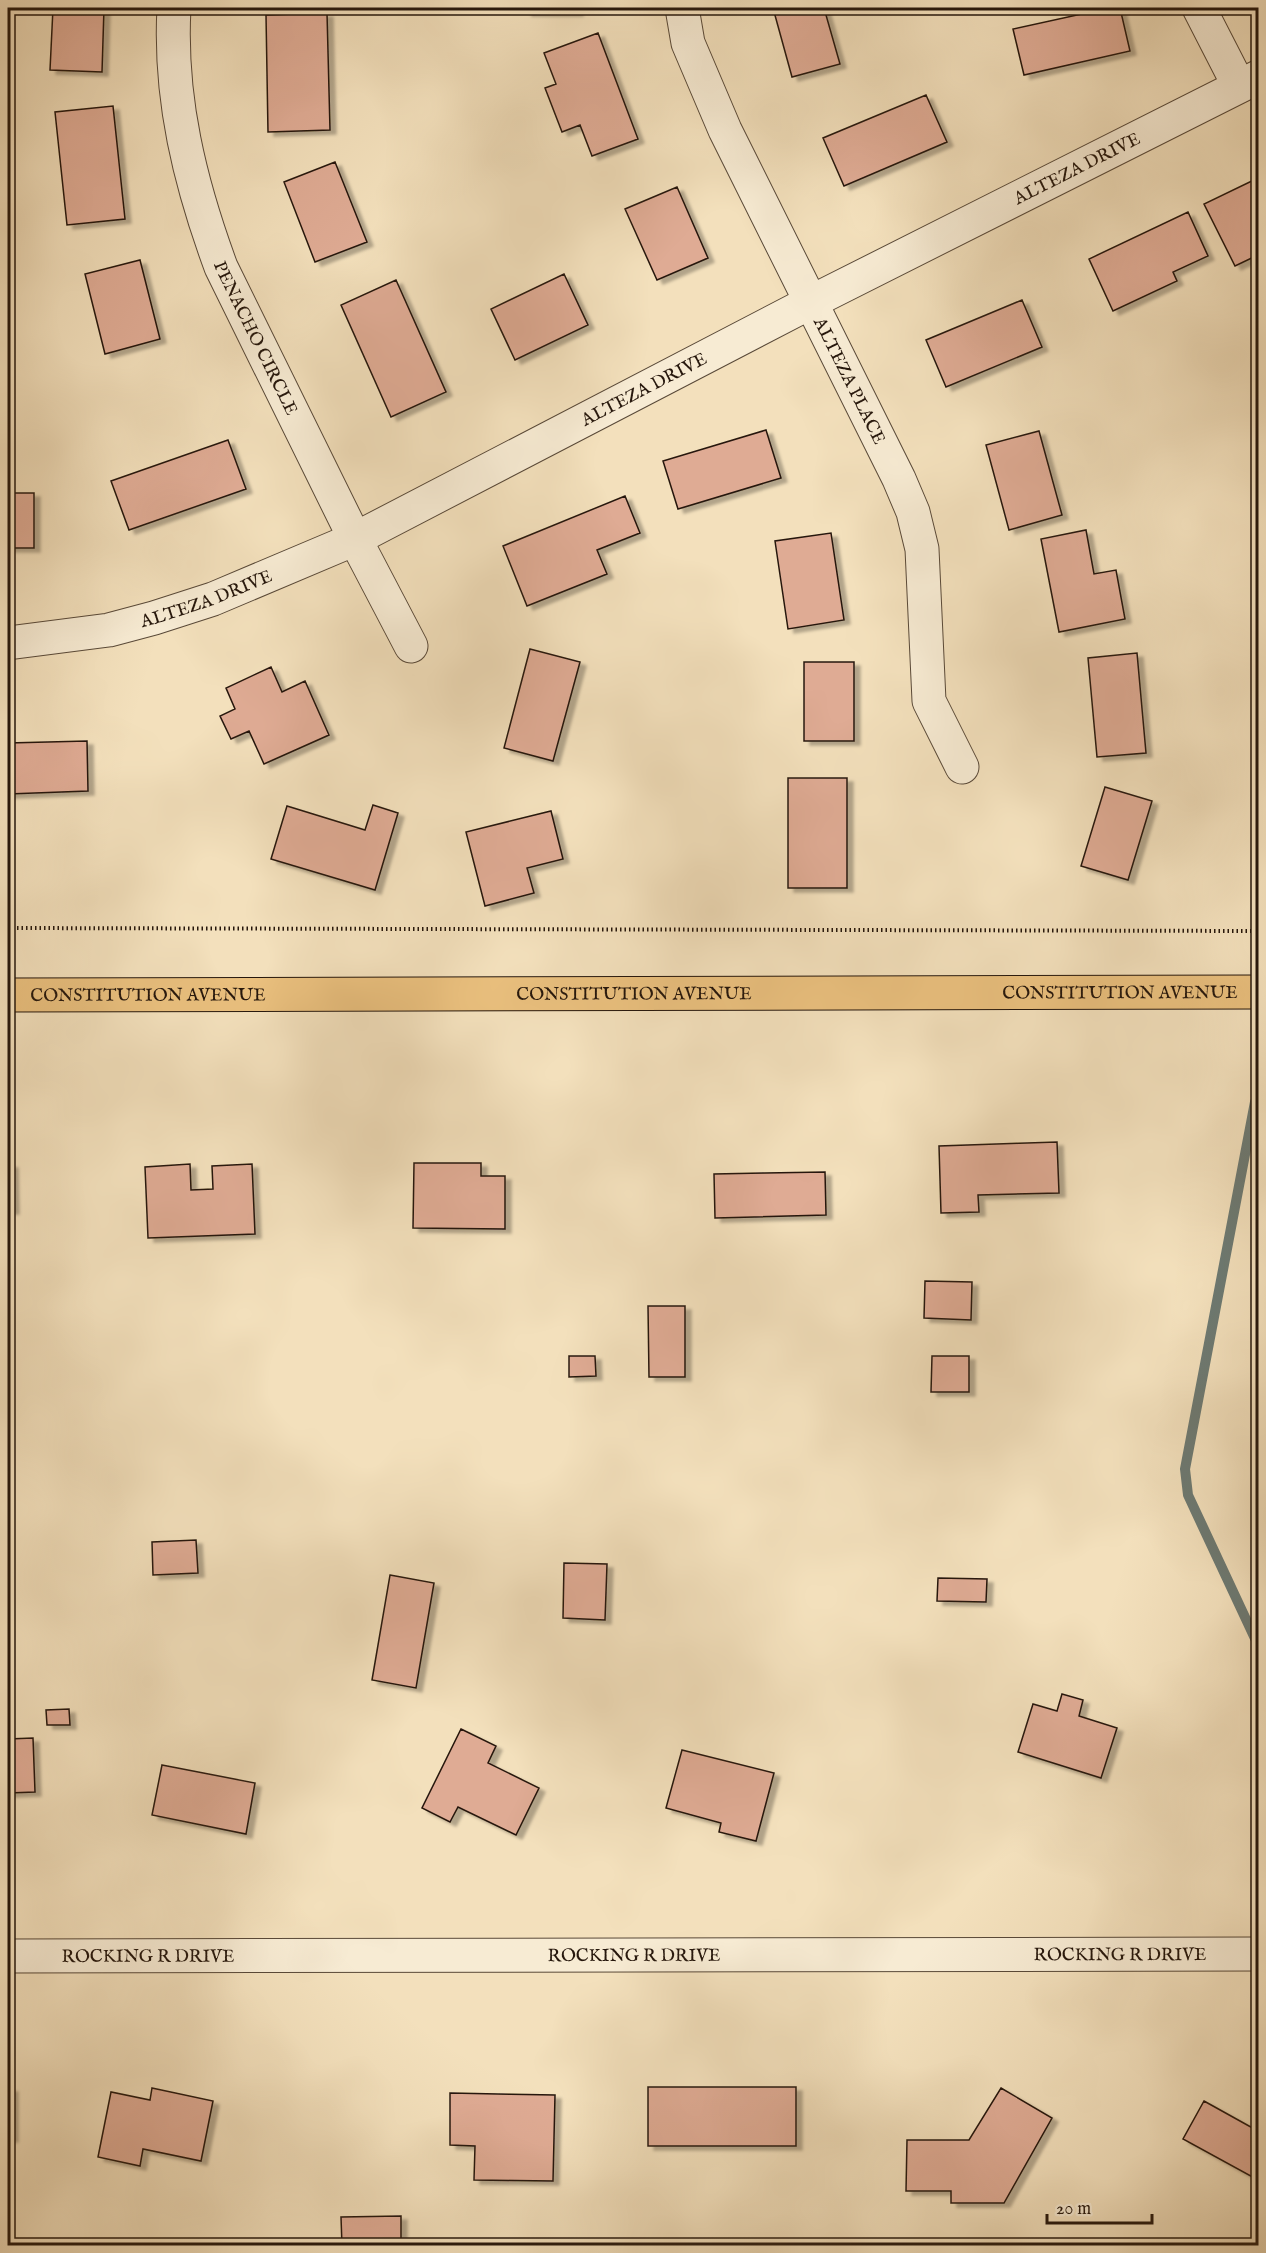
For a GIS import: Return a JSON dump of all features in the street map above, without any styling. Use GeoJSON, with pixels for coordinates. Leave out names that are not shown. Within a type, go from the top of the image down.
{"type":"FeatureCollection","features":[{"type":"Feature","properties":{"kind":"main road","name":"CONSTITUTION AVENUE"},"geometry":{"type":"LineString","coordinates":[[8,995],[1258,992]]}},
{"type":"Feature","properties":{"kind":"street","name":"PENACHO CIRCLE"},"geometry":{"type":"LineString","coordinates":[[174,8],[174,77],[179,117],[190,174],[221,267],[355,539],[411,646]]}},
{"type":"Feature","properties":{"kind":"street","name":"ALTEZA PLACE"},"geometry":{"type":"LineString","coordinates":[[682,8],[688,43],[704,84],[899,479],[913,512],[922,549],[926,589],[929,701],[962,767]]}},
{"type":"Feature","properties":{"kind":"street"},"geometry":{"type":"LineString","coordinates":[[1199,8],[1249,82]]}},
{"type":"Feature","properties":{"kind":"street","name":"ALTEZA DRIVE"},"geometry":{"type":"LineString","coordinates":[[8,643],[109,630],[154,618],[213,599],[355,539],[811,302],[1249,82]]}},
{"type":"Feature","properties":{"kind":"street","name":"ROCKING R DRIVE"},"geometry":{"type":"LineString","coordinates":[[8,1956],[1258,1954]]}},
{"type":"Feature","properties":{"kind":"path"},"geometry":{"type":"LineString","coordinates":[[8,928],[1258,931]]}},
{"type":"Feature","properties":{"kind":"building"},"geometry":{"type":"Polygon","coordinates":[[[53,8],[104,8],[102,72],[50,70],[53,8]]]}},
{"type":"Feature","properties":{"kind":"building"},"geometry":{"type":"Polygon","coordinates":[[[526,8],[577,8],[577,12],[526,12],[526,8]]]}},
{"type":"Feature","properties":{"kind":"building"},"geometry":{"type":"Polygon","coordinates":[[[773,8],[824,8],[840,64],[792,77],[773,8]]]}},
{"type":"Feature","properties":{"kind":"building"},"geometry":{"type":"Polygon","coordinates":[[[1109,8],[1120,8],[1130,51],[1024,75],[1013,29],[1109,8]]]}},
{"type":"Feature","properties":{"kind":"building"},"geometry":{"type":"Polygon","coordinates":[[[327,13],[330,130],[268,132],[266,15],[327,13]]]}},
{"type":"Feature","properties":{"kind":"building"},"geometry":{"type":"Polygon","coordinates":[[[598,33],[638,139],[592,156],[580,125],[562,132],[545,88],[556,84],[544,53],[598,33]]]}},
{"type":"Feature","properties":{"kind":"building"},"geometry":{"type":"Polygon","coordinates":[[[926,95],[947,142],[844,186],[823,138],[926,95]]]}},
{"type":"Feature","properties":{"kind":"building"},"geometry":{"type":"Polygon","coordinates":[[[113,106],[125,219],[67,225],[55,112],[113,106]]]}},
{"type":"Feature","properties":{"kind":"building"},"geometry":{"type":"Polygon","coordinates":[[[335,162],[367,242],[315,262],[284,182],[335,162]]]}},
{"type":"Feature","properties":{"kind":"building"},"geometry":{"type":"Polygon","coordinates":[[[1258,178],[1258,255],[1235,266],[1204,204],[1258,178]]]}},
{"type":"Feature","properties":{"kind":"building"},"geometry":{"type":"Polygon","coordinates":[[[677,187],[708,258],[657,280],[625,209],[677,187]]]}},
{"type":"Feature","properties":{"kind":"building"},"geometry":{"type":"Polygon","coordinates":[[[1188,212],[1208,256],[1173,272],[1177,281],[1113,311],[1089,259],[1188,212]]]}},
{"type":"Feature","properties":{"kind":"building"},"geometry":{"type":"Polygon","coordinates":[[[140,260],[160,339],[105,354],[85,274],[140,260]]]}},
{"type":"Feature","properties":{"kind":"building"},"geometry":{"type":"Polygon","coordinates":[[[564,274],[588,325],[515,360],[491,309],[564,274]]]}},
{"type":"Feature","properties":{"kind":"building"},"geometry":{"type":"Polygon","coordinates":[[[396,280],[446,392],[391,417],[341,305],[396,280]]]}},
{"type":"Feature","properties":{"kind":"building"},"geometry":{"type":"Polygon","coordinates":[[[1022,300],[1042,347],[946,387],[926,340],[1022,300]]]}},
{"type":"Feature","properties":{"kind":"building"},"geometry":{"type":"Polygon","coordinates":[[[766,430],[781,478],[678,509],[663,461],[766,430]]]}},
{"type":"Feature","properties":{"kind":"building"},"geometry":{"type":"Polygon","coordinates":[[[1039,431],[1062,515],[1009,530],[986,445],[1039,431]]]}},
{"type":"Feature","properties":{"kind":"building"},"geometry":{"type":"Polygon","coordinates":[[[228,440],[246,489],[129,530],[111,481],[228,440]]]}},
{"type":"Feature","properties":{"kind":"building"},"geometry":{"type":"Polygon","coordinates":[[[8,493],[34,493],[34,548],[8,548],[8,493]]]}},
{"type":"Feature","properties":{"kind":"building"},"geometry":{"type":"Polygon","coordinates":[[[625,496],[640,533],[597,550],[607,574],[527,606],[503,546],[625,496]]]}},
{"type":"Feature","properties":{"kind":"building"},"geometry":{"type":"Polygon","coordinates":[[[1086,530],[1094,574],[1116,570],[1125,619],[1059,632],[1041,539],[1086,530]]]}},
{"type":"Feature","properties":{"kind":"building"},"geometry":{"type":"Polygon","coordinates":[[[831,533],[844,620],[788,629],[775,541],[831,533]]]}},
{"type":"Feature","properties":{"kind":"building"},"geometry":{"type":"Polygon","coordinates":[[[530,649],[580,662],[553,761],[504,748],[530,649]]]}},
{"type":"Feature","properties":{"kind":"building"},"geometry":{"type":"Polygon","coordinates":[[[1137,653],[1146,753],[1097,757],[1088,658],[1137,653]]]}},
{"type":"Feature","properties":{"kind":"building"},"geometry":{"type":"Polygon","coordinates":[[[804,662],[854,662],[854,741],[804,741],[804,662]]]}},
{"type":"Feature","properties":{"kind":"building"},"geometry":{"type":"Polygon","coordinates":[[[271,667],[282,692],[305,681],[329,735],[264,764],[249,731],[231,739],[220,716],[235,709],[226,688],[271,667]]]}},
{"type":"Feature","properties":{"kind":"building"},"geometry":{"type":"Polygon","coordinates":[[[87,741],[88,791],[8,794],[8,743],[87,741]]]}},
{"type":"Feature","properties":{"kind":"building"},"geometry":{"type":"Polygon","coordinates":[[[788,778],[847,778],[847,888],[788,888],[788,778]]]}},
{"type":"Feature","properties":{"kind":"building"},"geometry":{"type":"Polygon","coordinates":[[[1105,787],[1152,801],[1128,880],[1081,866],[1105,787]]]}},
{"type":"Feature","properties":{"kind":"building"},"geometry":{"type":"Polygon","coordinates":[[[373,805],[398,813],[375,890],[271,859],[287,806],[365,830],[373,805]]]}},
{"type":"Feature","properties":{"kind":"building"},"geometry":{"type":"Polygon","coordinates":[[[551,811],[563,859],[527,868],[534,893],[485,906],[466,832],[551,811]]]}},
{"type":"Feature","properties":{"kind":"building"},"geometry":{"type":"Polygon","coordinates":[[[1057,1142],[1059,1193],[978,1195],[979,1212],[941,1213],[939,1146],[1057,1142]]]}},
{"type":"Feature","properties":{"kind":"building"},"geometry":{"type":"Polygon","coordinates":[[[414,1163],[481,1163],[481,1176],[505,1176],[505,1229],[413,1228],[414,1163]]]}},
{"type":"Feature","properties":{"kind":"building"},"geometry":{"type":"Polygon","coordinates":[[[8,1164],[12,1164],[13,1210],[8,1210],[8,1164]]]}},
{"type":"Feature","properties":{"kind":"building"},"geometry":{"type":"Polygon","coordinates":[[[190,1164],[191,1190],[213,1189],[212,1166],[252,1164],[255,1234],[148,1238],[145,1167],[190,1164]]]}},
{"type":"Feature","properties":{"kind":"building"},"geometry":{"type":"Polygon","coordinates":[[[825,1172],[826,1215],[715,1218],[714,1174],[825,1172]]]}},
{"type":"Feature","properties":{"kind":"building"},"geometry":{"type":"Polygon","coordinates":[[[925,1281],[972,1282],[971,1320],[924,1318],[925,1281]]]}},
{"type":"Feature","properties":{"kind":"building"},"geometry":{"type":"Polygon","coordinates":[[[648,1306],[685,1306],[685,1377],[649,1377],[648,1306]]]}},
{"type":"Feature","properties":{"kind":"building"},"geometry":{"type":"Polygon","coordinates":[[[569,1356],[595,1356],[596,1376],[569,1377],[569,1356]]]}},
{"type":"Feature","properties":{"kind":"building"},"geometry":{"type":"Polygon","coordinates":[[[932,1356],[969,1356],[969,1392],[931,1392],[932,1356]]]}},
{"type":"Feature","properties":{"kind":"building"},"geometry":{"type":"Polygon","coordinates":[[[196,1540],[198,1573],[153,1575],[152,1542],[196,1540]]]}},
{"type":"Feature","properties":{"kind":"building"},"geometry":{"type":"Polygon","coordinates":[[[564,1563],[607,1564],[605,1620],[563,1618],[564,1563]]]}},
{"type":"Feature","properties":{"kind":"building"},"geometry":{"type":"Polygon","coordinates":[[[390,1575],[434,1583],[416,1688],[372,1680],[390,1575]]]}},
{"type":"Feature","properties":{"kind":"building"},"geometry":{"type":"Polygon","coordinates":[[[938,1578],[987,1579],[986,1602],[937,1601],[938,1578]]]}},
{"type":"Feature","properties":{"kind":"building"},"geometry":{"type":"Polygon","coordinates":[[[1062,1694],[1083,1700],[1079,1716],[1117,1728],[1101,1778],[1018,1752],[1033,1704],[1057,1711],[1062,1694]]]}},
{"type":"Feature","properties":{"kind":"building"},"geometry":{"type":"Polygon","coordinates":[[[69,1709],[70,1725],[47,1725],[46,1710],[69,1709]]]}},
{"type":"Feature","properties":{"kind":"building"},"geometry":{"type":"Polygon","coordinates":[[[461,1729],[496,1746],[488,1763],[539,1788],[516,1835],[458,1807],[450,1822],[422,1808],[461,1729]]]}},
{"type":"Feature","properties":{"kind":"building"},"geometry":{"type":"Polygon","coordinates":[[[33,1738],[35,1792],[8,1793],[8,1739],[33,1738]]]}},
{"type":"Feature","properties":{"kind":"building"},"geometry":{"type":"Polygon","coordinates":[[[682,1750],[774,1773],[756,1841],[719,1832],[721,1823],[666,1808],[682,1750]]]}},
{"type":"Feature","properties":{"kind":"building"},"geometry":{"type":"Polygon","coordinates":[[[162,1765],[255,1783],[246,1834],[152,1815],[162,1765]]]}},
{"type":"Feature","properties":{"kind":"building"},"geometry":{"type":"Polygon","coordinates":[[[648,2087],[796,2087],[796,2146],[648,2146],[648,2087]]]}},
{"type":"Feature","properties":{"kind":"building"},"geometry":{"type":"Polygon","coordinates":[[[8,2088],[12,2088],[12,2138],[8,2138],[8,2088]]]}},
{"type":"Feature","properties":{"kind":"building"},"geometry":{"type":"Polygon","coordinates":[[[152,2088],[213,2101],[201,2161],[143,2149],[140,2166],[98,2157],[111,2092],[150,2100],[152,2088]]]}},
{"type":"Feature","properties":{"kind":"building"},"geometry":{"type":"Polygon","coordinates":[[[1001,2088],[1052,2118],[1004,2203],[951,2203],[951,2191],[906,2191],[907,2140],[969,2140],[1001,2088]]]}},
{"type":"Feature","properties":{"kind":"building"},"geometry":{"type":"Polygon","coordinates":[[[450,2093],[555,2095],[553,2181],[474,2180],[475,2146],[450,2145],[450,2093]]]}},
{"type":"Feature","properties":{"kind":"building"},"geometry":{"type":"Polygon","coordinates":[[[1204,2101],[1258,2131],[1258,2180],[1183,2139],[1204,2101]]]}},
{"type":"Feature","properties":{"kind":"building"},"geometry":{"type":"Polygon","coordinates":[[[401,2216],[401,2246],[342,2246],[341,2217],[401,2216]]]}},
{"type":"Feature","properties":{"kind":"waterway"},"geometry":{"type":"LineString","coordinates":[[1255,1102],[1185,1469],[1188,1495],[1258,1645]]}}]}
